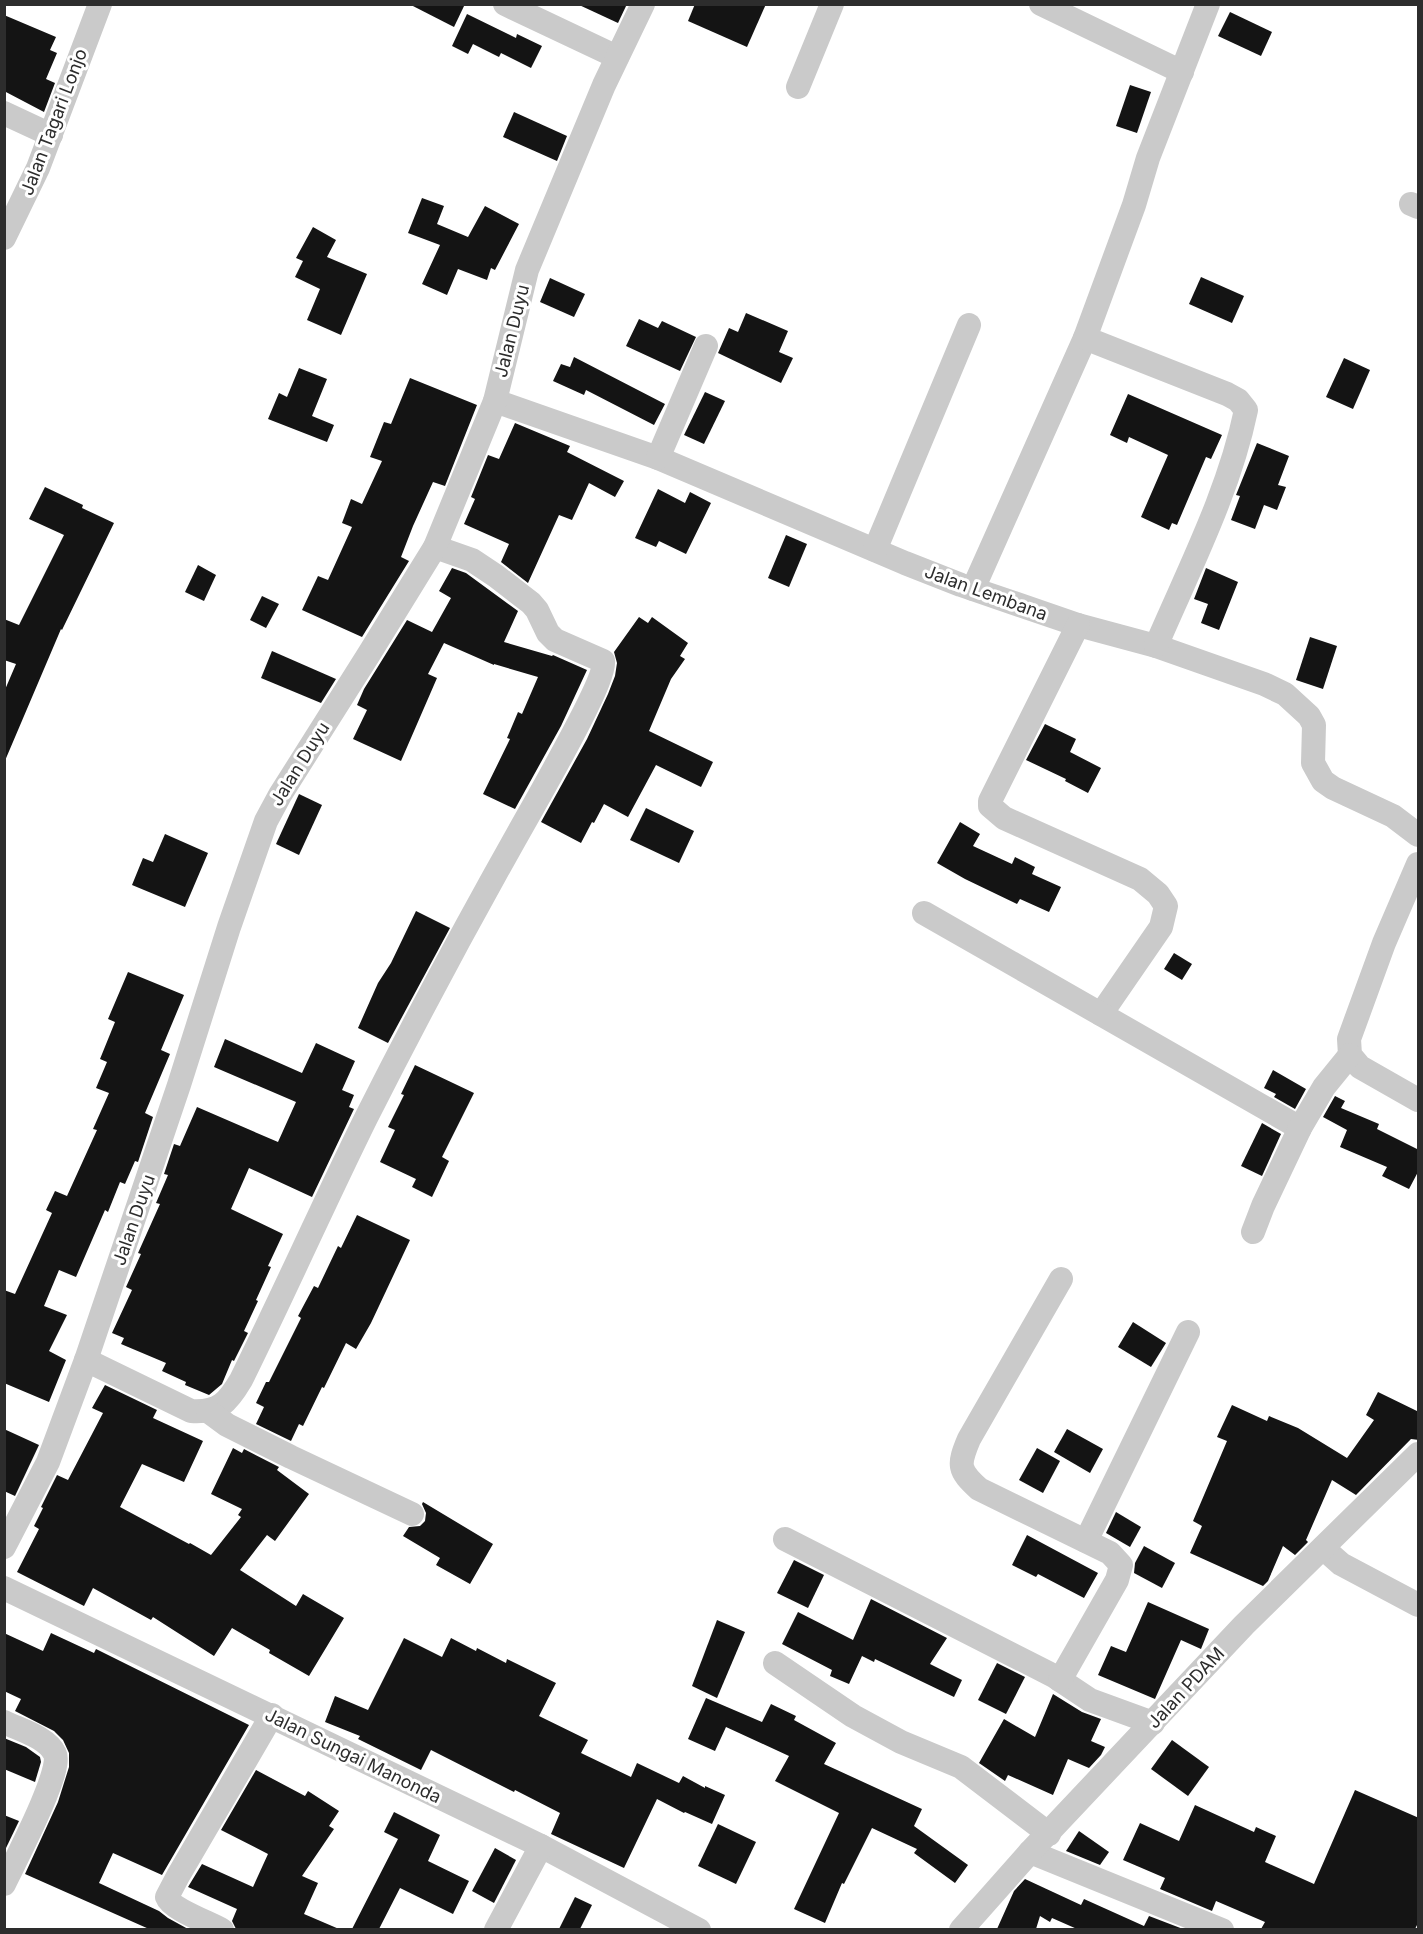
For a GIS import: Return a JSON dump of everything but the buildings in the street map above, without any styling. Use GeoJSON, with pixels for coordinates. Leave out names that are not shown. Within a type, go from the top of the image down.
{"type":"FeatureCollection","features":[{"type":"Feature","properties":{"kind":"street","name":"Jalan Tagari Lonjo"},"geometry":{"type":"LineString","coordinates":[[4,238],[38,168],[100,4]]}},
{"type":"Feature","properties":{"kind":"street"},"geometry":{"type":"LineString","coordinates":[[505,4],[617,57]]}},
{"type":"Feature","properties":{"kind":"street","name":"Jalan Duyu"},"geometry":{"type":"LineString","coordinates":[[4,1547],[48,1462],[86,1360],[179,1085],[229,927],[269,815],[435,547],[495,400],[527,270],[617,57],[643,4]]}},
{"type":"Feature","properties":{"kind":"street"},"geometry":{"type":"LineString","coordinates":[[798,87],[832,4]]}},
{"type":"Feature","properties":{"kind":"street"},"geometry":{"type":"LineString","coordinates":[[1041,4],[1182,72]]}},
{"type":"Feature","properties":{"kind":"street"},"geometry":{"type":"LineString","coordinates":[[973,589],[1085,338],[1134,205],[1148,158],[1208,4]]}},
{"type":"Feature","properties":{"kind":"street"},"geometry":{"type":"LineString","coordinates":[[4,113],[51,135]]}},
{"type":"Feature","properties":{"kind":"street"},"geometry":{"type":"LineString","coordinates":[[875,550],[969,325]]}},
{"type":"Feature","properties":{"kind":"street"},"geometry":{"type":"LineString","coordinates":[[1085,338],[1227,393],[1238,400],[1246,410],[1239,443],[1215,509],[1156,646]]}},
{"type":"Feature","properties":{"kind":"street"},"geometry":{"type":"LineString","coordinates":[[658,458],[706,346]]}},
{"type":"Feature","properties":{"kind":"street","name":"Jalan Lembana"},"geometry":{"type":"LineString","coordinates":[[495,400],[658,458],[973,589],[1078,625],[1156,646],[1264,684],[1285,694],[1301,708],[1314,725],[1313,763],[1323,781],[1333,788],[1394,816],[1419,835]]}},
{"type":"Feature","properties":{"kind":"street"},"geometry":{"type":"LineString","coordinates":[[86,1360],[191,1411],[208,1411],[225,1404],[241,1380],[371,1109],[470,918],[544,787],[595,689],[604,666],[603,661],[555,640],[548,633],[531,603],[496,576],[472,560],[435,547]]}},
{"type":"Feature","properties":{"kind":"street"},"geometry":{"type":"LineString","coordinates":[[1078,625],[990,801],[990,806],[1004,818],[1140,879],[1158,894],[1166,906],[1161,927],[1101,1014]]}},
{"type":"Feature","properties":{"kind":"street"},"geometry":{"type":"LineString","coordinates":[[1419,864],[1384,943],[1349,1039],[1350,1055],[1366,1071],[1419,1100]]}},
{"type":"Feature","properties":{"kind":"street"},"geometry":{"type":"LineString","coordinates":[[924,913],[1300,1128]]}},
{"type":"Feature","properties":{"kind":"street"},"geometry":{"type":"LineString","coordinates":[[1252,1232],[1300,1128],[1324,1087],[1350,1055]]}},
{"type":"Feature","properties":{"kind":"street"},"geometry":{"type":"LineString","coordinates":[[1060,1680],[1117,1580],[1121,1565],[1110,1553],[1086,1540],[979,1489],[964,1476],[960,1461],[969,1439],[1061,1279]]}},
{"type":"Feature","properties":{"kind":"street"},"geometry":{"type":"LineString","coordinates":[[1086,1540],[1188,1332]]}},
{"type":"Feature","properties":{"kind":"street"},"geometry":{"type":"LineString","coordinates":[[208,1411],[231,1427],[412,1514]]}},
{"type":"Feature","properties":{"kind":"street","name":"Jalan PDAM"},"geometry":{"type":"LineString","coordinates":[[961,1929],[1030,1852],[1244,1625],[1419,1455]]}},
{"type":"Feature","properties":{"kind":"street"},"geometry":{"type":"LineString","coordinates":[[785,1539],[1060,1680],[1090,1700],[1153,1723]]}},
{"type":"Feature","properties":{"kind":"street"},"geometry":{"type":"LineString","coordinates":[[1323,1548],[1341,1564],[1419,1605]]}},
{"type":"Feature","properties":{"kind":"street","name":"Jalan Sungai Manonda"},"geometry":{"type":"LineString","coordinates":[[4,1588],[541,1846],[699,1929]]}},
{"type":"Feature","properties":{"kind":"street"},"geometry":{"type":"LineString","coordinates":[[775,1663],[853,1716],[901,1742],[961,1767],[1049,1834]]}},
{"type":"Feature","properties":{"kind":"street"},"geometry":{"type":"LineString","coordinates":[[222,1929],[176,1906],[167,1898],[174,1882],[272,1715]]}},
{"type":"Feature","properties":{"kind":"street"},"geometry":{"type":"LineString","coordinates":[[4,1722],[43,1741],[54,1752],[57,1760],[52,1780],[4,1884]]}},
{"type":"Feature","properties":{"kind":"street"},"geometry":{"type":"LineString","coordinates":[[496,1929],[541,1846]]}},
{"type":"Feature","properties":{"kind":"street"},"geometry":{"type":"LineString","coordinates":[[1030,1852],[1222,1929]]}}]}
